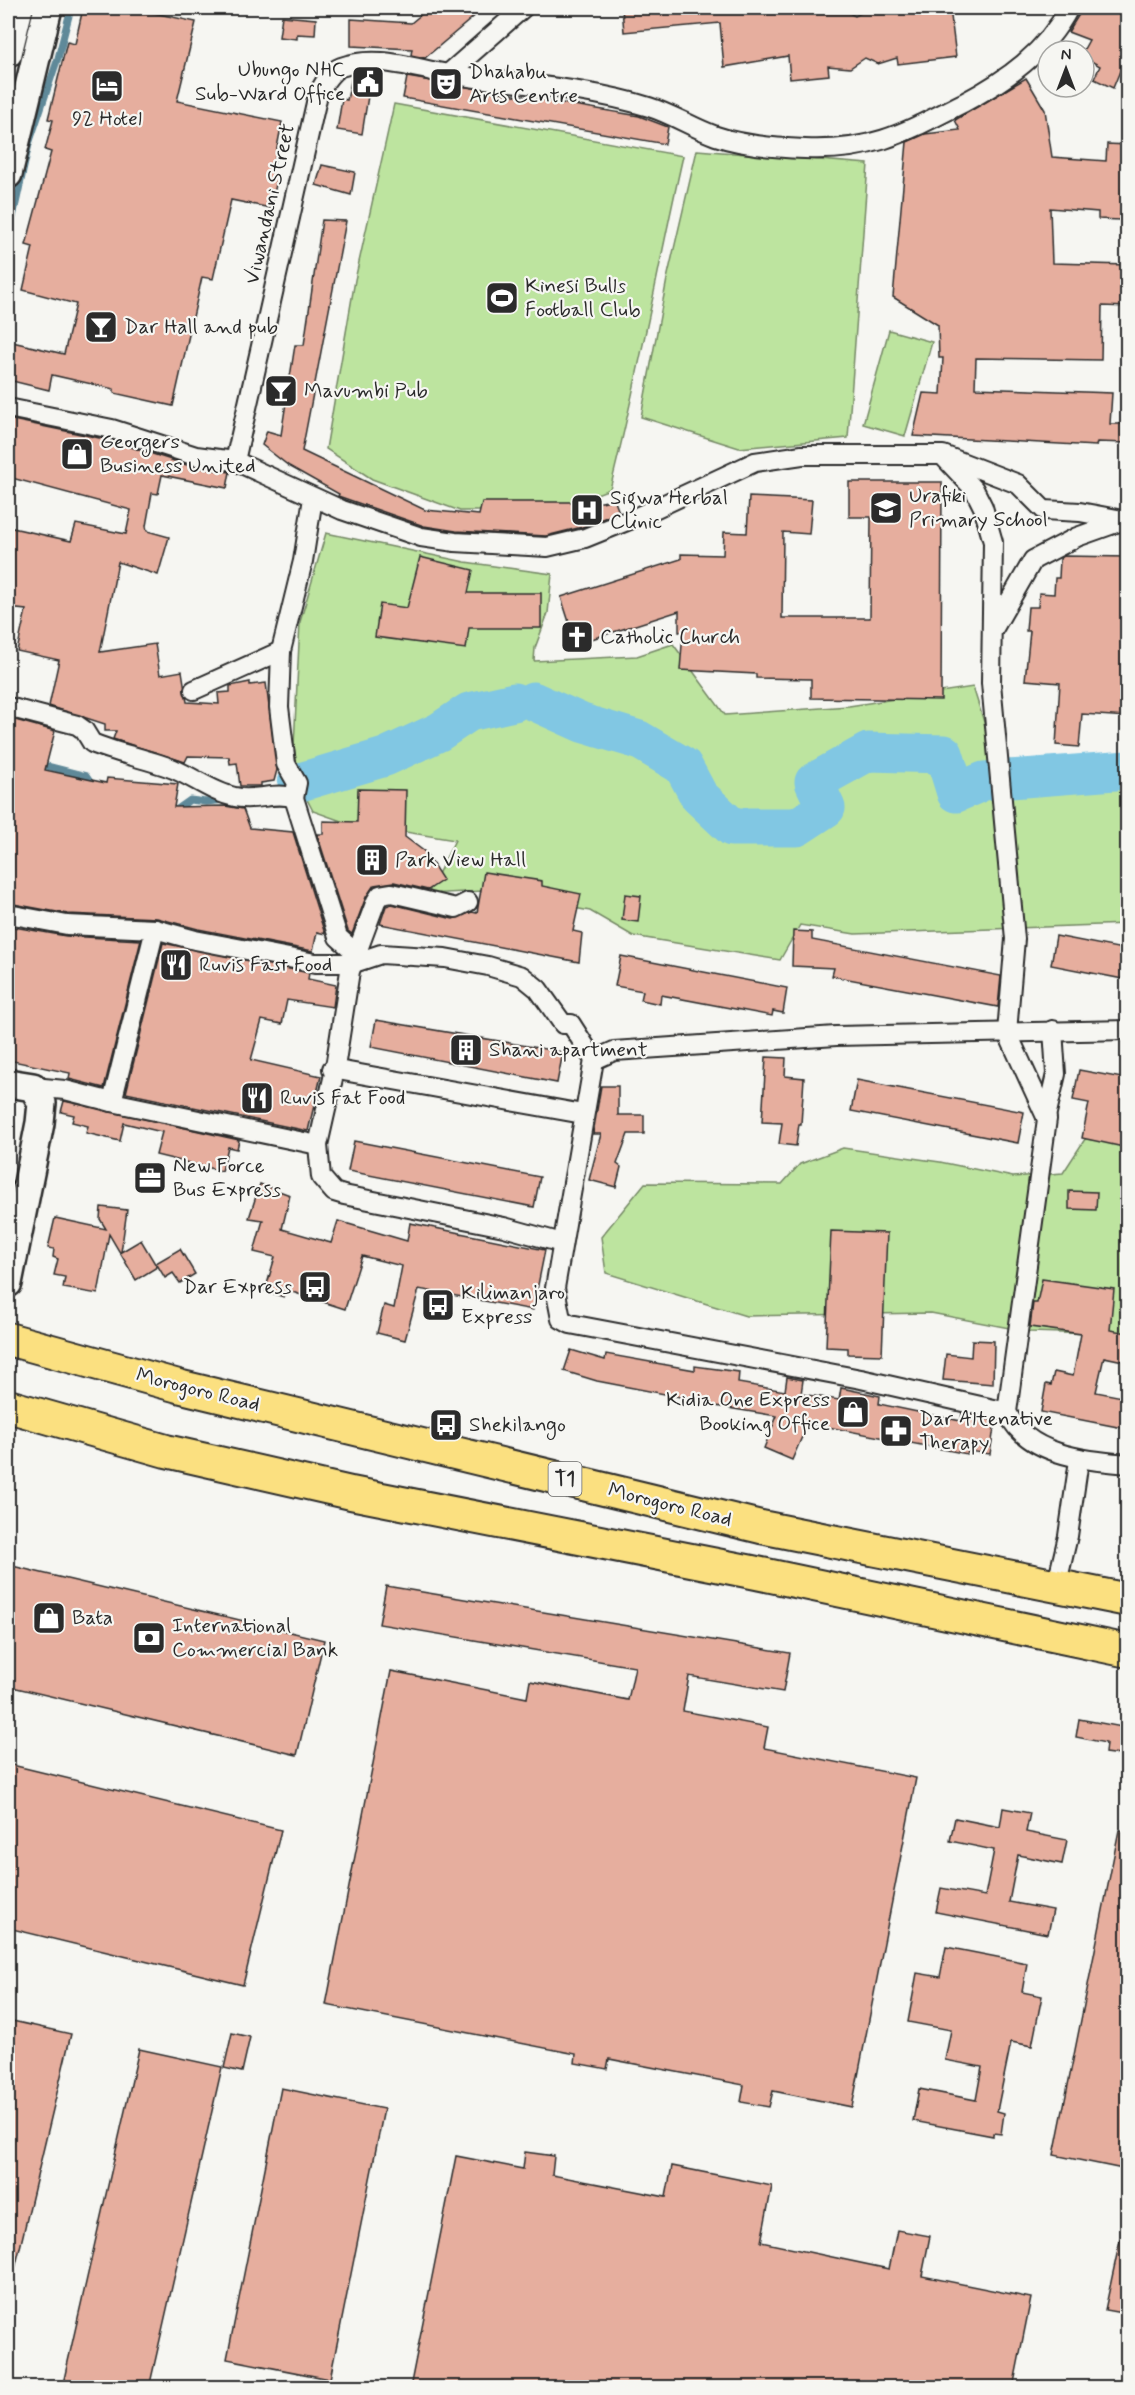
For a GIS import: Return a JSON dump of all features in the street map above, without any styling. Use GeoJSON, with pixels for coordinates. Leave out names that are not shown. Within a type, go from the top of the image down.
{"type":"FeatureCollection","features":[{"type":"Feature","properties":{"kind":"highway","name":"Morogoro Road"},"geometry":{"type":"LineString","coordinates":[[8,1339],[194,1390],[762,1527],[1128,1600]]}},
{"type":"Feature","properties":{"kind":"highway"},"geometry":{"type":"LineString","coordinates":[[8,1406],[165,1451],[351,1493],[740,1570],[1128,1651]]}},
{"type":"Feature","properties":{"kind":"main road"},"geometry":{"type":"LineString","coordinates":[[8,53],[19,8]]}},
{"type":"Feature","properties":{"kind":"main road"},"geometry":{"type":"LineString","coordinates":[[8,174],[48,8]]}},
{"type":"Feature","properties":{"kind":"main road"},"geometry":{"type":"LineString","coordinates":[[8,1283],[42,1103],[20,1085]]}},
{"type":"Feature","properties":{"kind":"street"},"geometry":{"type":"LineString","coordinates":[[447,74],[523,8]]}},
{"type":"Feature","properties":{"kind":"street","name":"Viwandani Street"},"geometry":{"type":"LineString","coordinates":[[236,461],[318,94],[338,68],[382,61],[447,74],[532,84],[649,107],[716,136],[735,141],[805,149],[854,148],[898,137],[990,89],[1027,62],[1058,30],[1069,8]]}},
{"type":"Feature","properties":{"kind":"street"},"geometry":{"type":"LineString","coordinates":[[8,408],[111,429],[196,456],[236,461],[342,510],[420,537],[455,542],[547,547],[585,538],[637,517],[755,462],[836,453],[943,455],[1018,484],[1044,510],[1080,512],[1125,521]]}},
{"type":"Feature","properties":{"kind":"street"},"geometry":{"type":"LineString","coordinates":[[943,455],[974,489],[984,507],[993,542],[991,683],[1015,939],[1007,1032],[1046,1117]]}},
{"type":"Feature","properties":{"kind":"street"},"geometry":{"type":"LineString","coordinates":[[313,498],[303,561],[281,651],[279,707],[286,764],[297,783],[294,798],[339,937],[355,958]]}},
{"type":"Feature","properties":{"kind":"street"},"geometry":{"type":"LineString","coordinates":[[990,635],[1012,592],[1033,560],[1077,537],[1125,521]]}},
{"type":"Feature","properties":{"kind":"street"},"geometry":{"type":"LineString","coordinates":[[194,690],[281,651]]}},
{"type":"Feature","properties":{"kind":"street"},"geometry":{"type":"LineString","coordinates":[[8,707],[77,725],[84,730],[92,743],[173,769],[202,785],[237,798],[268,795],[276,798],[286,795],[294,798]]}},
{"type":"Feature","properties":{"kind":"street"},"geometry":{"type":"LineString","coordinates":[[468,902],[456,908],[392,893],[380,895],[355,958],[318,1145],[321,1177],[334,1192],[344,1196],[504,1227],[562,1244]]}},
{"type":"Feature","properties":{"kind":"street"},"geometry":{"type":"LineString","coordinates":[[8,915],[98,928],[155,929],[195,940],[315,963],[381,954],[408,955],[488,966],[522,976],[538,989],[563,1024],[571,1024],[594,1060],[555,1288],[556,1305],[561,1319],[570,1324],[861,1379],[1007,1412]]}},
{"type":"Feature","properties":{"kind":"street"},"geometry":{"type":"LineString","coordinates":[[112,1102],[155,929]]}},
{"type":"Feature","properties":{"kind":"street"},"geometry":{"type":"LineString","coordinates":[[1053,1030],[1056,1074],[1046,1117],[1007,1412],[1012,1423],[1032,1442],[1079,1460],[1128,1464]]}},
{"type":"Feature","properties":{"kind":"street"},"geometry":{"type":"LineString","coordinates":[[594,1060],[614,1050],[836,1036],[1128,1030]]}},
{"type":"Feature","properties":{"kind":"street"},"geometry":{"type":"LineString","coordinates":[[332,1069],[583,1114]]}},
{"type":"Feature","properties":{"kind":"street"},"geometry":{"type":"LineString","coordinates":[[20,1085],[65,1090],[318,1145]]}},
{"type":"Feature","properties":{"kind":"street"},"geometry":{"type":"LineString","coordinates":[[1056,1587],[1068,1536],[1079,1460]]}},
{"type":"Feature","properties":{"kind":"green space","name":"Kinesi Bulls Football Club"},"geometry":{"type":"Polygon","coordinates":[[[394,104],[683,156],[610,489],[552,511],[460,511],[372,479],[326,449],[355,280],[394,104]]]}},
{"type":"Feature","properties":{"kind":"green space"},"geometry":{"type":"Polygon","coordinates":[[[697,150],[868,164],[848,438],[739,448],[641,417],[667,279],[697,150]]]}},
{"type":"Feature","properties":{"kind":"green space"},"geometry":{"type":"Polygon","coordinates":[[[889,330],[932,342],[905,436],[863,424],[889,330]]]}},
{"type":"Feature","properties":{"kind":"green space"},"geometry":{"type":"Polygon","coordinates":[[[326,533],[465,562],[552,574],[548,613],[535,648],[534,661],[637,656],[673,644],[725,715],[849,706],[973,687],[996,760],[1127,764],[1127,924],[855,934],[800,925],[780,960],[633,936],[590,911],[483,891],[428,894],[455,840],[344,822],[313,811],[300,786],[294,746],[300,622],[326,533]]]}},
{"type":"Feature","properties":{"kind":"green space"},"geometry":{"type":"Polygon","coordinates":[[[1085,1139],[1127,1144],[1127,1335],[1030,1332],[931,1313],[746,1316],[606,1273],[601,1237],[645,1183],[782,1184],[800,1164],[843,1148],[940,1162],[1013,1177],[1063,1173],[1085,1139]]]}},
{"type":"Feature","properties":{"kind":"building"},"geometry":{"type":"Polygon","coordinates":[[[83,8],[131,8],[196,22],[177,101],[282,122],[272,173],[278,175],[271,208],[231,200],[213,279],[202,277],[173,406],[114,393],[114,389],[52,375],[49,390],[8,380],[8,341],[64,354],[76,304],[23,290],[33,247],[26,245],[51,152],[45,150],[53,120],[48,119],[67,42],[75,44],[83,8]]]}},
{"type":"Feature","properties":{"kind":"building"},"geometry":{"type":"Polygon","coordinates":[[[429,8],[484,8],[425,58],[411,55],[412,49],[351,46],[351,19],[411,23],[429,8]]]}},
{"type":"Feature","properties":{"kind":"building"},"geometry":{"type":"Polygon","coordinates":[[[622,8],[822,8],[823,13],[849,13],[855,16],[871,8],[891,12],[891,8],[950,8],[956,57],[898,64],[897,58],[878,64],[865,58],[850,68],[828,66],[829,75],[790,79],[788,56],[724,67],[720,23],[624,32],[622,8]]]}},
{"type":"Feature","properties":{"kind":"building"},"geometry":{"type":"Polygon","coordinates":[[[1083,8],[1128,8],[1128,75],[1120,71],[1113,88],[1096,80],[1100,66],[1096,64],[1096,39],[1086,39],[1068,32],[1083,8]]]}},
{"type":"Feature","properties":{"kind":"building"},"geometry":{"type":"Polygon","coordinates":[[[282,16],[316,19],[315,35],[297,34],[297,39],[279,37],[282,16]]]}},
{"type":"Feature","properties":{"kind":"building"},"geometry":{"type":"Polygon","coordinates":[[[356,74],[371,77],[362,134],[337,130],[342,99],[347,100],[352,76],[356,74]]]}},
{"type":"Feature","properties":{"kind":"building"},"geometry":{"type":"Polygon","coordinates":[[[407,77],[639,116],[668,127],[665,144],[403,98],[407,77]]]}},
{"type":"Feature","properties":{"kind":"building"},"geometry":{"type":"Polygon","coordinates":[[[1026,78],[1036,99],[1038,99],[1045,110],[1052,157],[1106,161],[1107,144],[1128,145],[1128,189],[1122,189],[1120,220],[1098,219],[1098,212],[1050,208],[1052,263],[1128,265],[1128,307],[1102,306],[1101,360],[976,358],[975,388],[1112,393],[1110,424],[1128,424],[1128,443],[1097,442],[1096,446],[913,436],[923,393],[941,394],[943,358],[939,358],[938,325],[893,297],[907,142],[925,134],[960,130],[955,120],[1026,78]]]}},
{"type":"Feature","properties":{"kind":"building"},"geometry":{"type":"Polygon","coordinates":[[[322,165],[355,172],[351,195],[316,185],[322,165]]]}},
{"type":"Feature","properties":{"kind":"building"},"geometry":{"type":"Polygon","coordinates":[[[322,220],[346,221],[302,451],[425,510],[479,515],[482,502],[602,502],[614,499],[619,512],[582,527],[546,536],[456,531],[424,526],[338,496],[339,494],[289,466],[262,445],[267,431],[281,435],[295,345],[304,345],[322,220]]]}},
{"type":"Feature","properties":{"kind":"building"},"geometry":{"type":"Polygon","coordinates":[[[8,419],[109,440],[193,467],[230,472],[227,488],[162,475],[158,494],[152,493],[146,526],[147,531],[169,537],[158,575],[118,562],[100,652],[155,644],[160,675],[182,671],[187,702],[219,704],[218,693],[230,692],[230,686],[250,682],[250,685],[266,683],[277,770],[274,781],[261,783],[261,786],[240,786],[237,763],[230,764],[229,757],[188,756],[185,762],[113,739],[116,731],[105,731],[105,724],[49,706],[59,660],[17,651],[26,610],[8,608],[8,527],[71,541],[76,524],[126,534],[131,510],[8,477],[8,419]]]}},
{"type":"Feature","properties":{"kind":"building"},"geometry":{"type":"Polygon","coordinates":[[[849,482],[942,482],[941,700],[811,698],[811,679],[756,678],[756,674],[680,670],[683,632],[679,632],[679,611],[576,644],[561,597],[681,559],[681,554],[723,555],[724,532],[747,533],[749,497],[812,500],[809,534],[783,532],[782,618],[870,618],[871,517],[849,517],[849,482]]]}},
{"type":"Feature","properties":{"kind":"building"},"geometry":{"type":"Polygon","coordinates":[[[1064,556],[1128,557],[1128,717],[1082,714],[1079,747],[1056,745],[1060,683],[1025,680],[1030,631],[1026,631],[1028,607],[1038,607],[1039,593],[1054,594],[1055,578],[1059,578],[1060,559],[1064,556]]]}},
{"type":"Feature","properties":{"kind":"building"},"geometry":{"type":"Polygon","coordinates":[[[420,557],[473,570],[468,593],[541,593],[541,628],[469,628],[466,649],[375,637],[380,604],[407,608],[420,557]]]}},
{"type":"Feature","properties":{"kind":"building"},"geometry":{"type":"Polygon","coordinates":[[[8,718],[55,731],[45,770],[106,783],[107,778],[178,784],[174,807],[225,806],[243,809],[250,828],[293,832],[325,934],[317,932],[313,951],[198,929],[157,918],[68,914],[8,903],[8,718]]]}},
{"type":"Feature","properties":{"kind":"building"},"geometry":{"type":"Polygon","coordinates":[[[358,789],[406,790],[405,837],[425,852],[443,880],[428,890],[394,882],[374,885],[366,897],[352,934],[348,931],[317,834],[323,834],[323,821],[357,822],[358,789]]]}},
{"type":"Feature","properties":{"kind":"building"},"geometry":{"type":"Polygon","coordinates":[[[484,872],[542,881],[542,886],[581,894],[573,931],[582,933],[579,962],[380,924],[386,906],[392,904],[453,919],[472,912],[477,913],[484,872]]]}},
{"type":"Feature","properties":{"kind":"building"},"geometry":{"type":"Polygon","coordinates":[[[625,894],[641,896],[638,922],[622,920],[625,894]]]}},
{"type":"Feature","properties":{"kind":"building"},"geometry":{"type":"Polygon","coordinates":[[[8,926],[66,936],[141,940],[104,1088],[69,1079],[70,1073],[8,1060],[8,926]]]}},
{"type":"Feature","properties":{"kind":"building"},"geometry":{"type":"Polygon","coordinates":[[[793,931],[812,932],[812,940],[1001,976],[998,1007],[832,976],[834,968],[792,966],[793,931]]]}},
{"type":"Feature","properties":{"kind":"building"},"geometry":{"type":"Polygon","coordinates":[[[1056,936],[1128,950],[1128,980],[1051,965],[1056,936]]]}},
{"type":"Feature","properties":{"kind":"building"},"geometry":{"type":"Polygon","coordinates":[[[163,943],[309,973],[308,979],[336,985],[333,1007],[287,1000],[282,1024],[262,1020],[251,1060],[321,1076],[308,1131],[126,1093],[163,943]]]}},
{"type":"Feature","properties":{"kind":"building"},"geometry":{"type":"Polygon","coordinates":[[[621,956],[787,988],[783,1013],[773,1011],[772,1016],[661,995],[660,1004],[641,1000],[643,991],[615,986],[621,956]]]}},
{"type":"Feature","properties":{"kind":"building","name":"Shani apartment"},"geometry":{"type":"Polygon","coordinates":[[[376,1020],[563,1052],[557,1083],[371,1047],[376,1020]]]}},
{"type":"Feature","properties":{"kind":"building"},"geometry":{"type":"Polygon","coordinates":[[[766,1057],[786,1058],[785,1076],[804,1078],[801,1124],[799,1124],[796,1146],[779,1144],[782,1123],[762,1122],[766,1057]]]}},
{"type":"Feature","properties":{"kind":"building"},"geometry":{"type":"Polygon","coordinates":[[[1079,1070],[1128,1079],[1128,1148],[1082,1138],[1089,1103],[1073,1100],[1079,1070]]]}},
{"type":"Feature","properties":{"kind":"building"},"geometry":{"type":"Polygon","coordinates":[[[857,1080],[1024,1112],[1018,1143],[851,1111],[857,1080]]]}},
{"type":"Feature","properties":{"kind":"building"},"geometry":{"type":"Polygon","coordinates":[[[601,1086],[618,1086],[618,1115],[644,1115],[644,1134],[628,1134],[617,1164],[621,1167],[616,1187],[589,1180],[601,1134],[593,1134],[601,1086]]]}},
{"type":"Feature","properties":{"kind":"building"},"geometry":{"type":"Polygon","coordinates":[[[64,1101],[239,1140],[237,1149],[228,1147],[222,1171],[156,1155],[162,1132],[124,1123],[120,1141],[86,1133],[88,1126],[72,1122],[74,1115],[61,1112],[64,1101]]]}},
{"type":"Feature","properties":{"kind":"building"},"geometry":{"type":"Polygon","coordinates":[[[354,1141],[540,1177],[534,1207],[348,1171],[354,1141]]]}},
{"type":"Feature","properties":{"kind":"building"},"geometry":{"type":"Polygon","coordinates":[[[260,1184],[290,1195],[282,1229],[331,1243],[338,1221],[407,1241],[410,1223],[545,1250],[533,1310],[419,1289],[405,1340],[377,1333],[384,1305],[394,1308],[402,1266],[362,1256],[345,1309],[286,1290],[284,1297],[265,1291],[275,1257],[254,1252],[263,1220],[249,1218],[260,1184]]]}},
{"type":"Feature","properties":{"kind":"building"},"geometry":{"type":"Polygon","coordinates":[[[1069,1191],[1097,1192],[1096,1210],[1069,1209],[1069,1191]]]}},
{"type":"Feature","properties":{"kind":"building"},"geometry":{"type":"Polygon","coordinates":[[[101,1207],[127,1210],[121,1252],[141,1240],[157,1267],[136,1280],[109,1234],[98,1294],[63,1288],[65,1277],[54,1275],[58,1259],[53,1257],[54,1249],[48,1248],[55,1218],[106,1229],[100,1219],[101,1207]]]}},
{"type":"Feature","properties":{"kind":"building"},"geometry":{"type":"Polygon","coordinates":[[[831,1231],[887,1233],[882,1355],[848,1354],[848,1348],[826,1347],[831,1231]]]}},
{"type":"Feature","properties":{"kind":"building"},"geometry":{"type":"Polygon","coordinates":[[[180,1249],[195,1274],[180,1283],[173,1273],[165,1278],[156,1263],[180,1249]]]}},
{"type":"Feature","properties":{"kind":"building"},"geometry":{"type":"Polygon","coordinates":[[[1042,1279],[1114,1289],[1110,1330],[1128,1333],[1128,1362],[1104,1357],[1096,1392],[1128,1398],[1128,1429],[1041,1412],[1046,1384],[1051,1385],[1054,1372],[1073,1376],[1081,1334],[1030,1327],[1033,1303],[1037,1303],[1042,1279]]]}},
{"type":"Feature","properties":{"kind":"building"},"geometry":{"type":"Polygon","coordinates":[[[972,1340],[994,1341],[993,1384],[943,1380],[946,1354],[971,1357],[972,1340]]]}},
{"type":"Feature","properties":{"kind":"building"},"geometry":{"type":"Polygon","coordinates":[[[571,1350],[605,1360],[606,1354],[695,1370],[695,1366],[739,1372],[738,1383],[785,1391],[787,1377],[803,1380],[801,1394],[839,1400],[841,1388],[880,1396],[879,1404],[961,1421],[962,1413],[995,1421],[990,1454],[968,1451],[967,1454],[808,1423],[792,1460],[764,1448],[777,1416],[691,1402],[691,1399],[597,1381],[564,1371],[571,1350]]]}},
{"type":"Feature","properties":{"kind":"building"},"geometry":{"type":"Polygon","coordinates":[[[8,1565],[324,1640],[297,1755],[8,1686],[8,1565]]]}},
{"type":"Feature","properties":{"kind":"building"},"geometry":{"type":"Polygon","coordinates":[[[386,1586],[790,1653],[783,1692],[689,1676],[683,1711],[768,1727],[764,1748],[916,1778],[852,2107],[773,2091],[769,2107],[741,2102],[744,2085],[609,2059],[607,2069],[575,2063],[576,2054],[326,2005],[391,1671],[527,1698],[530,1681],[628,1700],[635,1667],[379,1624],[386,1586]]]}},
{"type":"Feature","properties":{"kind":"building"},"geometry":{"type":"Polygon","coordinates":[[[1079,1719],[1128,1728],[1128,1756],[1105,1753],[1106,1743],[1076,1737],[1079,1719]]]}},
{"type":"Feature","properties":{"kind":"building"},"geometry":{"type":"Polygon","coordinates":[[[8,1764],[281,1830],[243,1985],[8,1928],[8,1764]]]}},
{"type":"Feature","properties":{"kind":"building"},"geometry":{"type":"Polygon","coordinates":[[[1003,1808],[1030,1813],[1026,1832],[1067,1840],[1062,1864],[1018,1855],[1009,1902],[1053,1910],[1048,1934],[936,1912],[941,1888],[985,1896],[994,1850],[950,1841],[955,1818],[1000,1827],[1003,1808]]]}},
{"type":"Feature","properties":{"kind":"building"},"geometry":{"type":"Polygon","coordinates":[[[1119,1830],[1128,1831],[1128,2170],[1054,2155],[1119,1830]]]}},
{"type":"Feature","properties":{"kind":"building"},"geometry":{"type":"Polygon","coordinates":[[[946,1947],[1027,1963],[1022,1992],[1042,1996],[1032,2046],[1011,2042],[997,2111],[1004,2113],[1001,2134],[993,2133],[993,2136],[913,2121],[919,2089],[976,2100],[982,2067],[945,2060],[951,2030],[908,2022],[917,1973],[940,1977],[946,1947]]]}},
{"type":"Feature","properties":{"kind":"building"},"geometry":{"type":"Polygon","coordinates":[[[8,2020],[71,2034],[14,2273],[8,2273],[8,2020]]]}},
{"type":"Feature","properties":{"kind":"building"},"geometry":{"type":"Polygon","coordinates":[[[232,2033],[250,2037],[242,2072],[224,2068],[232,2033]]]}},
{"type":"Feature","properties":{"kind":"building"},"geometry":{"type":"Polygon","coordinates":[[[139,2049],[222,2067],[149,2388],[62,2388],[139,2049]]]}},
{"type":"Feature","properties":{"kind":"building"},"geometry":{"type":"Polygon","coordinates":[[[281,2088],[384,2109],[330,2379],[227,2359],[281,2088]]]}},
{"type":"Feature","properties":{"kind":"building"},"geometry":{"type":"Polygon","coordinates":[[[525,2152],[554,2156],[552,2175],[666,2197],[672,2166],[772,2186],[761,2242],[889,2269],[897,2230],[930,2236],[922,2276],[1031,2298],[1013,2388],[410,2388],[456,2156],[523,2169],[525,2152]]]}},
{"type":"Feature","properties":{"kind":"building"},"geometry":{"type":"Polygon","coordinates":[[[1120,2240],[1128,2240],[1128,2314],[1105,2310],[1120,2240]]]}},
{"type":"Feature","properties":{"kind":"waterway"},"geometry":{"type":"LineString","coordinates":[[8,240],[29,144],[58,58],[71,8]]}},
{"type":"Feature","properties":{"kind":"waterway"},"geometry":{"type":"LineString","coordinates":[[533,701],[582,723],[639,740],[683,766],[699,796],[732,827],[797,827],[826,808],[814,782],[868,752],[944,754],[956,793],[984,781],[1128,770]]}},
{"type":"Feature","properties":{"kind":"waterway"},"geometry":{"type":"LineString","coordinates":[[297,783],[385,757],[439,732],[469,712],[514,702]]}},
{"type":"Feature","properties":{"kind":"waterway"},"geometry":{"type":"LineString","coordinates":[[39,764],[86,776],[93,786]]}},
{"type":"Feature","properties":{"kind":"waterway"},"geometry":{"type":"LineString","coordinates":[[173,812],[190,800],[206,802],[224,800]]}},
{"type":"Feature","properties":{"kind":"place","name":"Ubungo NHC Sub-Ward Office"},"geometry":{"type":"Point","coordinates":[368,82]}},
{"type":"Feature","properties":{"kind":"place","name":"Dhahabu Arts Centre"},"geometry":{"type":"Point","coordinates":[446,84]}},
{"type":"Feature","properties":{"kind":"place","name":"92 Hotel"},"geometry":{"type":"Point","coordinates":[107,86]}},
{"type":"Feature","properties":{"kind":"place","name":"Kinesi Bulls Football Club"},"geometry":{"type":"Point","coordinates":[502,298]}},
{"type":"Feature","properties":{"kind":"place","name":"Dar Hall and pub"},"geometry":{"type":"Point","coordinates":[101,327]}},
{"type":"Feature","properties":{"kind":"place","name":"Mavumbi Pub"},"geometry":{"type":"Point","coordinates":[281,391]}},
{"type":"Feature","properties":{"kind":"place","name":"Georgers Business United"},"geometry":{"type":"Point","coordinates":[77,454]}},
{"type":"Feature","properties":{"kind":"place","name":"Urafiki Primary School"},"geometry":{"type":"Point","coordinates":[886,508]}},
{"type":"Feature","properties":{"kind":"place","name":"Sigwa Herbal Clinic"},"geometry":{"type":"Point","coordinates":[587,510]}},
{"type":"Feature","properties":{"kind":"place","name":"Catholic Church"},"geometry":{"type":"Point","coordinates":[577,637]}},
{"type":"Feature","properties":{"kind":"place","name":"Park View Hall"},"geometry":{"type":"Point","coordinates":[372,860]}},
{"type":"Feature","properties":{"kind":"place","name":"Ruvis Fast Food"},"geometry":{"type":"Point","coordinates":[176,965]}},
{"type":"Feature","properties":{"kind":"place","name":"Shani apartment"},"geometry":{"type":"Point","coordinates":[466,1050]}},
{"type":"Feature","properties":{"kind":"place","name":"Ruvis Fat Food"},"geometry":{"type":"Point","coordinates":[257,1098]}},
{"type":"Feature","properties":{"kind":"place","name":"New Force Bus Express"},"geometry":{"type":"Point","coordinates":[150,1178]}},
{"type":"Feature","properties":{"kind":"place","name":"Dar Express"},"geometry":{"type":"Point","coordinates":[315,1287]}},
{"type":"Feature","properties":{"kind":"place","name":"Kilimanjaro Express"},"geometry":{"type":"Point","coordinates":[438,1305]}},
{"type":"Feature","properties":{"kind":"place","name":"Kidia One Express Booking Office"},"geometry":{"type":"Point","coordinates":[853,1412]}},
{"type":"Feature","properties":{"kind":"place","name":"Shekilango"},"geometry":{"type":"Point","coordinates":[446,1425]}},
{"type":"Feature","properties":{"kind":"place","name":"Dar Altenative Therapy"},"geometry":{"type":"Point","coordinates":[896,1431]}},
{"type":"Feature","properties":{"kind":"place","name":"Bata"},"geometry":{"type":"Point","coordinates":[49,1618]}},
{"type":"Feature","properties":{"kind":"place","name":"International Commercial Bank"},"geometry":{"type":"Point","coordinates":[149,1638]}}]}
